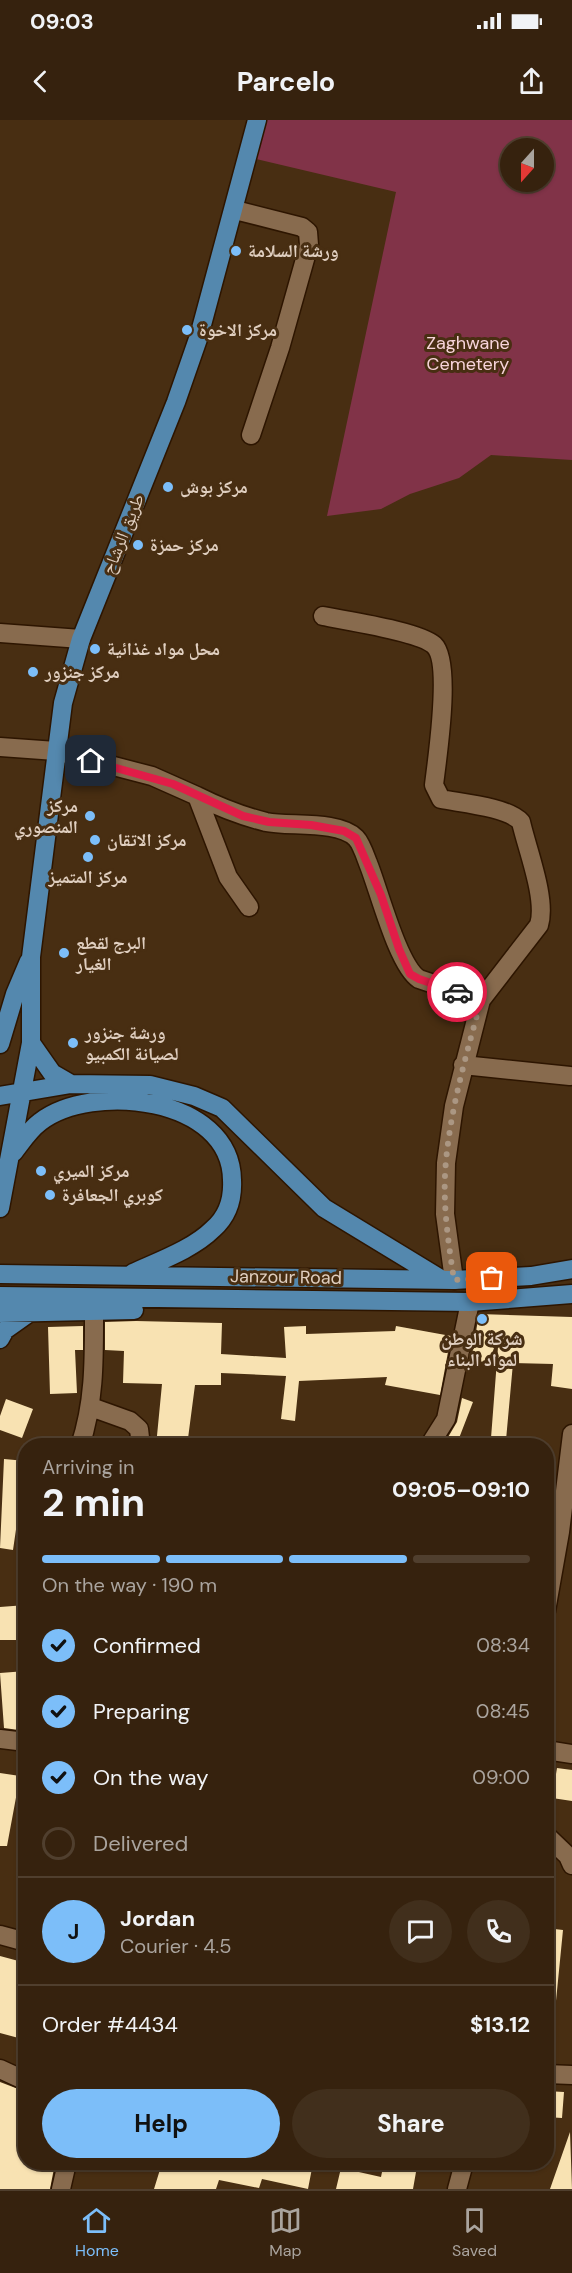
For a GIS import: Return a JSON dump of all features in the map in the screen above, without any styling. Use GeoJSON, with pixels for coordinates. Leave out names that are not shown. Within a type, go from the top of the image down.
{"type":"FeatureCollection","features":[{"type":"Feature","properties":{"kind":"main road","name":"طريق الرشاح"},"geometry":{"type":"LineString","coordinates":[[31,957],[63,703],[81,639],[176,402],[199,336],[235,210],[257,120]]}},
{"type":"Feature","properties":{"kind":"main road"},"geometry":{"type":"LineString","coordinates":[[0,1208],[31,1043],[31,957]]}},
{"type":"Feature","properties":{"kind":"main road"},"geometry":{"type":"LineString","coordinates":[[0,1044],[15,994],[31,957]]}},
{"type":"Feature","properties":{"kind":"main road"},"geometry":{"type":"LineString","coordinates":[[31,1043],[52,1073],[71,1084]]}},
{"type":"Feature","properties":{"kind":"main road"},"geometry":{"type":"LineString","coordinates":[[0,1096],[71,1084],[150,1085],[194,1096],[222,1108],[324,1208],[447,1279]]}},
{"type":"Feature","properties":{"kind":"main road"},"geometry":{"type":"LineString","coordinates":[[10,1157],[39,1122],[54,1113],[77,1106],[137,1103],[176,1109],[207,1126],[227,1152],[232,1175],[233,1195],[224,1217],[200,1239],[131,1275]]}},
{"type":"Feature","properties":{"kind":"main road","name":"Janzour Road"},"geometry":{"type":"LineString","coordinates":[[0,1274],[447,1279],[531,1276],[572,1269]]}},
{"type":"Feature","properties":{"kind":"main road","name":"Janzour Road"},"geometry":{"type":"LineString","coordinates":[[0,1296],[470,1302],[572,1294]]}},
{"type":"Feature","properties":{"kind":"main road"},"geometry":{"type":"LineString","coordinates":[[0,1313],[93,1310],[322,1311],[411,1302]]}},
{"type":"Feature","properties":{"kind":"main road"},"geometry":{"type":"LineString","coordinates":[[0,1339],[5,1330],[30,1312]]}},
{"type":"Feature","properties":{"kind":"street"},"geometry":{"type":"LineString","coordinates":[[235,210],[302,227],[308,232],[309,245],[280,348],[251,435]]}},
{"type":"Feature","properties":{"kind":"street"},"geometry":{"type":"LineString","coordinates":[[323,616],[417,636],[433,644],[441,656],[441,725],[434,785],[437,794],[441,799],[512,815],[521,822],[542,915],[534,933],[481,1000],[453,1106],[446,1163],[447,1279]]}},
{"type":"Feature","properties":{"kind":"street"},"geometry":{"type":"LineString","coordinates":[[0,633],[81,639]]}},
{"type":"Feature","properties":{"kind":"street"},"geometry":{"type":"LineString","coordinates":[[0,747],[56,751],[152,776],[243,816],[269,822],[311,825],[344,831],[356,838],[381,895],[410,974],[481,1000]]}},
{"type":"Feature","properties":{"kind":"street"},"geometry":{"type":"LineString","coordinates":[[197,796],[228,877],[249,907]]}},
{"type":"Feature","properties":{"kind":"street"},"geometry":{"type":"LineString","coordinates":[[464,1065],[570,1076]]}},
{"type":"Feature","properties":{"kind":"street"},"geometry":{"type":"LineString","coordinates":[[434,1438],[446,1419],[470,1302]]}},
{"type":"Feature","properties":{"kind":"street"},"geometry":{"type":"LineString","coordinates":[[82,1438],[91,1407],[93,1310]]}},
{"type":"Feature","properties":{"kind":"street"},"geometry":{"type":"LineString","coordinates":[[91,1407],[130,1420],[139,1429],[140,1438]]}},
{"type":"Feature","properties":{"kind":"street"},"geometry":{"type":"LineString","coordinates":[[554,1566],[572,1434]]}},
{"type":"Feature","properties":{"kind":"street"},"geometry":{"type":"LineString","coordinates":[[0,1739],[18,1741]]}},
{"type":"Feature","properties":{"kind":"street"},"geometry":{"type":"LineString","coordinates":[[554,1751],[572,1754]]}},
{"type":"Feature","properties":{"kind":"street"},"geometry":{"type":"LineString","coordinates":[[554,1843],[567,1856],[572,1865]]}},
{"type":"Feature","properties":{"kind":"street"},"geometry":{"type":"LineString","coordinates":[[0,1935],[18,1940]]}},
{"type":"Feature","properties":{"kind":"street"},"geometry":{"type":"LineString","coordinates":[[0,2069],[18,2077]]}},
{"type":"Feature","properties":{"kind":"street"},"geometry":{"type":"LineString","coordinates":[[554,2074],[572,2075]]}},
{"type":"Feature","properties":{"kind":"street"},"geometry":{"type":"LineString","coordinates":[[61,2189],[65,2170]]}},
{"type":"Feature","properties":{"kind":"street"},"geometry":{"type":"LineString","coordinates":[[457,2189],[462,2170]]}},
{"type":"Feature","properties":{"kind":"green space","name":"Zaghwane Cemetery"},"geometry":{"type":"Polygon","coordinates":[[[266,120],[572,120],[572,460],[491,455],[459,478],[410,494],[381,509],[327,516],[396,192],[252,158],[266,120]]]}},
{"type":"Feature","properties":{"kind":"building"},"geometry":{"type":"Polygon","coordinates":[[[479,1314],[572,1317],[572,1389],[551,1386],[553,1364],[513,1363],[506,1438],[491,1438],[499,1334],[489,1362],[471,1361],[479,1314]]]}},
{"type":"Feature","properties":{"kind":"building"},"geometry":{"type":"Polygon","coordinates":[[[105,1322],[222,1323],[221,1354],[286,1358],[284,1327],[306,1326],[306,1334],[395,1331],[396,1326],[451,1336],[440,1395],[385,1385],[387,1377],[299,1381],[295,1421],[281,1419],[286,1376],[221,1373],[221,1385],[195,1385],[188,1438],[157,1438],[162,1384],[123,1383],[124,1351],[105,1350],[105,1322]]]}},
{"type":"Feature","properties":{"kind":"building"},"geometry":{"type":"Polygon","coordinates":[[[83,1326],[83,1350],[75,1350],[77,1393],[50,1394],[48,1327],[83,1326]]]}},
{"type":"Feature","properties":{"kind":"building"},"geometry":{"type":"Polygon","coordinates":[[[462,1398],[473,1402],[459,1438],[448,1438],[457,1422],[462,1398]]]}},
{"type":"Feature","properties":{"kind":"building"},"geometry":{"type":"Polygon","coordinates":[[[6,1399],[33,1409],[22,1438],[0,1430],[0,1416],[6,1399]]]}},
{"type":"Feature","properties":{"kind":"building"},"geometry":{"type":"Polygon","coordinates":[[[4,1459],[18,1460],[18,1516],[13,1550],[0,1548],[4,1459]]]}},
{"type":"Feature","properties":{"kind":"building"},"geometry":{"type":"Polygon","coordinates":[[[18,1606],[18,1640],[0,1640],[0,1607],[18,1606]]]}},
{"type":"Feature","properties":{"kind":"building"},"geometry":{"type":"Polygon","coordinates":[[[18,1672],[18,1730],[4,1728],[0,1673],[18,1672]]]}},
{"type":"Feature","properties":{"kind":"building"},"geometry":{"type":"Polygon","coordinates":[[[557,1768],[572,1770],[572,1801],[554,1798],[557,1768]]]}},
{"type":"Feature","properties":{"kind":"building"},"geometry":{"type":"Polygon","coordinates":[[[0,1773],[18,1776],[18,1787],[7,1846],[0,1846],[0,1773]]]}},
{"type":"Feature","properties":{"kind":"building"},"geometry":{"type":"Polygon","coordinates":[[[554,1929],[563,1930],[554,2011],[554,1929]]]}},
{"type":"Feature","properties":{"kind":"building"},"geometry":{"type":"Polygon","coordinates":[[[0,1956],[18,1961],[18,2038],[0,2033],[0,1956]]]}},
{"type":"Feature","properties":{"kind":"building"},"geometry":{"type":"Polygon","coordinates":[[[0,2082],[18,2089],[18,2170],[54,2170],[50,2189],[0,2189],[0,2082]]]}},
{"type":"Feature","properties":{"kind":"building"},"geometry":{"type":"Polygon","coordinates":[[[554,2091],[564,2092],[562,2118],[554,2118],[554,2091]]]}},
{"type":"Feature","properties":{"kind":"building"},"geometry":{"type":"Polygon","coordinates":[[[570,2132],[572,2189],[550,2189],[570,2132]]]}},
{"type":"Feature","properties":{"kind":"building"},"geometry":{"type":"Polygon","coordinates":[[[160,2170],[312,2170],[308,2189],[262,2179],[259,2188],[219,2180],[216,2189],[154,2189],[160,2170]]]}},
{"type":"Feature","properties":{"kind":"building"},"geometry":{"type":"Polygon","coordinates":[[[341,2170],[381,2177],[382,2170],[416,2172],[413,2189],[336,2189],[341,2170]]]}},
{"type":"Feature","properties":{"kind":"way so far"},"geometry":{"type":"LineString","coordinates":[[457,992],[481,1000],[453,1106],[446,1163],[445,1214],[448,1241],[454,1280],[492,1278]]}},
{"type":"Feature","properties":{"kind":"place","name":"ورشة السلامة"},"geometry":{"type":"Point","coordinates":[236,251]}},
{"type":"Feature","properties":{"kind":"place","name":"مركز الاخوة"},"geometry":{"type":"Point","coordinates":[187,330]}},
{"type":"Feature","properties":{"kind":"place","name":"مركز بوش"},"geometry":{"type":"Point","coordinates":[168,487]}},
{"type":"Feature","properties":{"kind":"place","name":"مركز حمزة"},"geometry":{"type":"Point","coordinates":[138,545]}},
{"type":"Feature","properties":{"kind":"place","name":"محل مواد غذائية"},"geometry":{"type":"Point","coordinates":[95,649]}},
{"type":"Feature","properties":{"kind":"place","name":"مركز جنزور"},"geometry":{"type":"Point","coordinates":[33,672]}},
{"type":"Feature","properties":{"kind":"place","name":"مركز المنصوري"},"geometry":{"type":"Point","coordinates":[90,816]}},
{"type":"Feature","properties":{"kind":"place","name":"مركز الاتقان"},"geometry":{"type":"Point","coordinates":[95,840]}},
{"type":"Feature","properties":{"kind":"place","name":"مركز المتميز"},"geometry":{"type":"Point","coordinates":[88,857]}},
{"type":"Feature","properties":{"kind":"place","name":"البرج لقطع الغيار"},"geometry":{"type":"Point","coordinates":[64,953]}},
{"type":"Feature","properties":{"kind":"place","name":"ورشة جنزور لصيانة الكمبيو"},"geometry":{"type":"Point","coordinates":[73,1043]}},
{"type":"Feature","properties":{"kind":"place","name":"مركز الميري"},"geometry":{"type":"Point","coordinates":[41,1171]}},
{"type":"Feature","properties":{"kind":"place","name":"كوبري الجعافرة"},"geometry":{"type":"Point","coordinates":[50,1195]}},
{"type":"Feature","properties":{"kind":"place","name":"شركة الوطن لمواد البناء"},"geometry":{"type":"Point","coordinates":[482,1319]}},
{"type":"Feature","properties":{"kind":"route"},"geometry":{"type":"LineString","coordinates":[[91,761],[152,776],[243,816],[269,822],[311,825],[344,831],[356,838],[381,895],[410,974],[457,992]]}}]}
